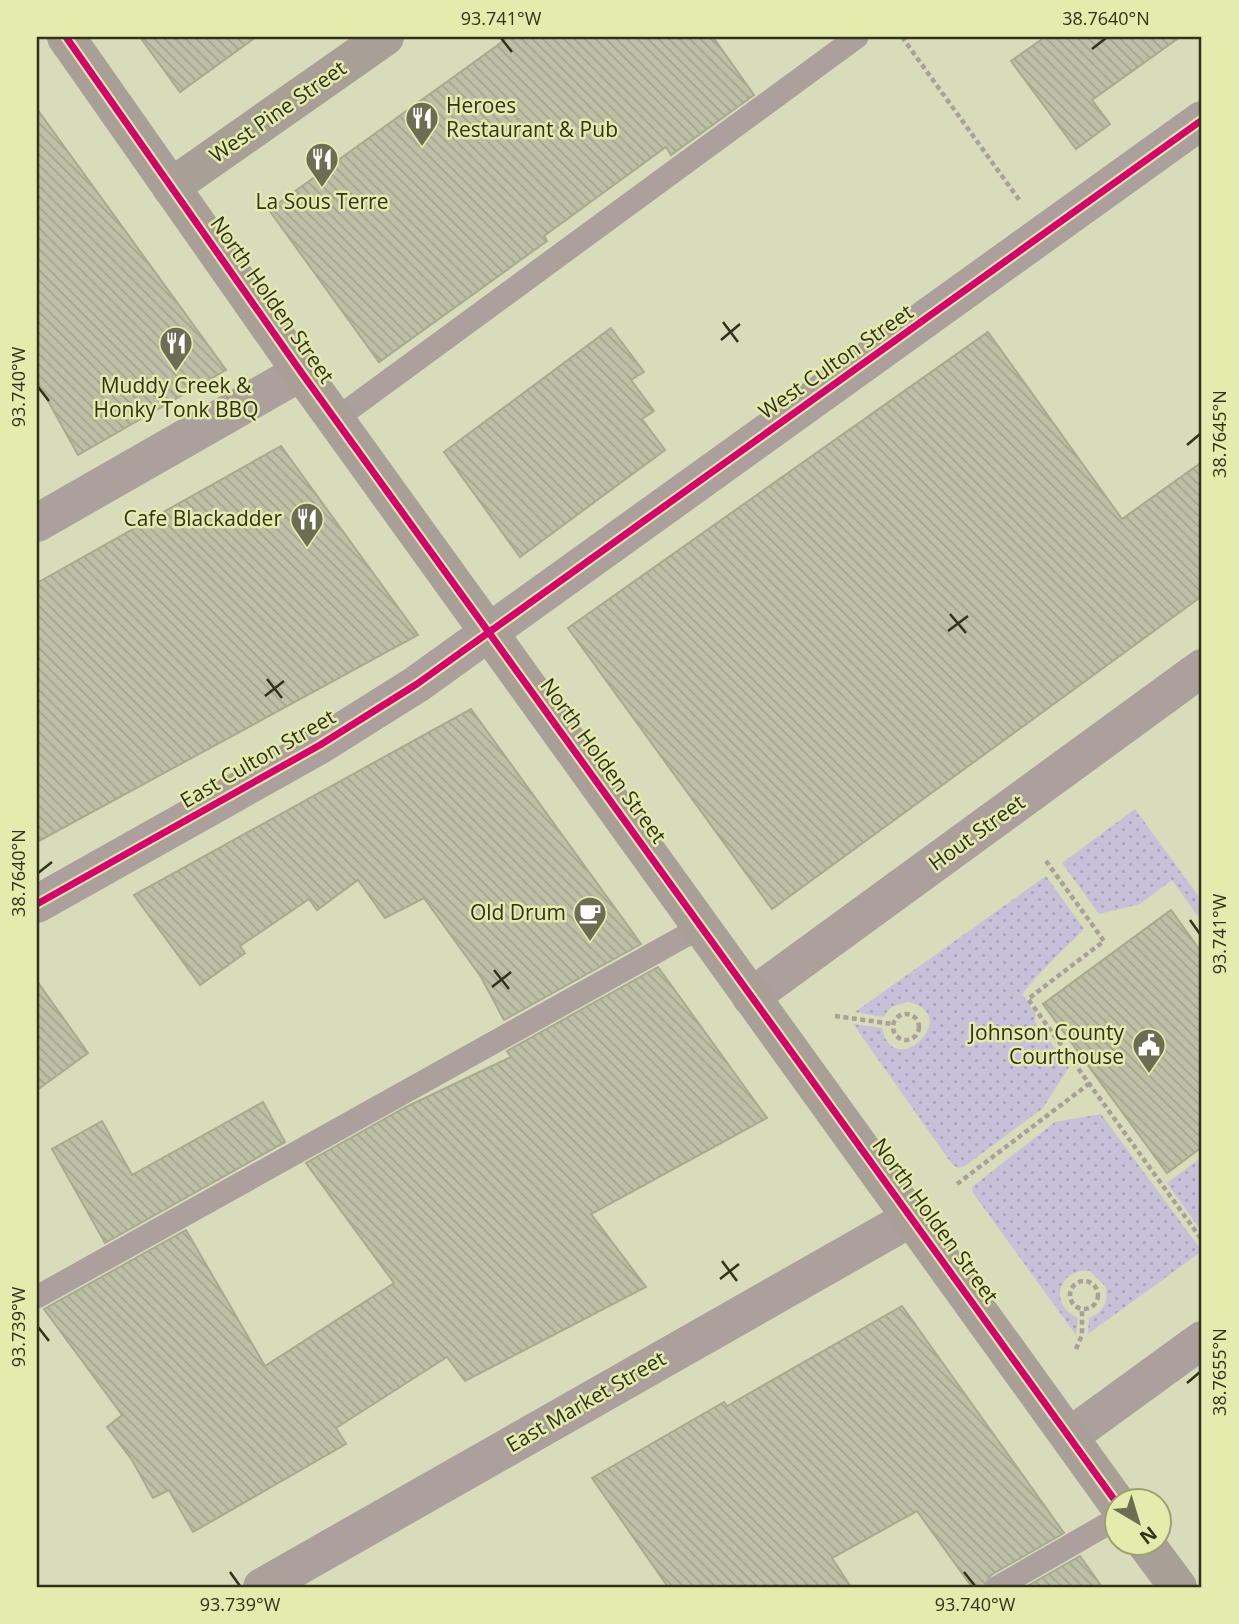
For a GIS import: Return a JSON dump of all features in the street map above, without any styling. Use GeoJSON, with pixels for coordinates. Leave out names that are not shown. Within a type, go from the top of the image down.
{"type":"FeatureCollection","features":[{"type":"Feature","properties":{"kind":"main road","name":"North Holden Street"},"geometry":{"type":"LineString","coordinates":[[66,37],[301,372],[1106,1488]]}},
{"type":"Feature","properties":{"kind":"main road","name":"West Pine Street"},"geometry":{"type":"LineString","coordinates":[[171,187],[385,37]]}},
{"type":"Feature","properties":{"kind":"main road"},"geometry":{"type":"LineString","coordinates":[[1156,1558],[1178,1587]]}},
{"type":"Feature","properties":{"kind":"street","name":"West Culton Street"},"geometry":{"type":"LineString","coordinates":[[488,630],[1202,121]]}},
{"type":"Feature","properties":{"kind":"street"},"geometry":{"type":"LineString","coordinates":[[37,523],[301,372]]}},
{"type":"Feature","properties":{"kind":"street","name":"East Culton Street"},"geometry":{"type":"LineString","coordinates":[[37,904],[320,745],[417,684],[488,630]]}},
{"type":"Feature","properties":{"kind":"street","name":"Hout Street"},"geometry":{"type":"LineString","coordinates":[[751,997],[1202,668]]}},
{"type":"Feature","properties":{"kind":"street","name":"East Market Street"},"geometry":{"type":"LineString","coordinates":[[262,1587],[911,1217]]}},
{"type":"Feature","properties":{"kind":"street"},"geometry":{"type":"LineString","coordinates":[[1070,1436],[1202,1340]]}},
{"type":"Feature","properties":{"kind":"lane"},"geometry":{"type":"LineString","coordinates":[[335,419],[857,37]]}},
{"type":"Feature","properties":{"kind":"lane"},"geometry":{"type":"LineString","coordinates":[[37,1297],[701,927]]}},
{"type":"Feature","properties":{"kind":"lane"},"geometry":{"type":"LineString","coordinates":[[998,1587],[1102,1527]]}},
{"type":"Feature","properties":{"kind":"path"},"geometry":{"type":"LineString","coordinates":[[902,37],[1022,203]]}},
{"type":"Feature","properties":{"kind":"path"},"geometry":{"type":"LineString","coordinates":[[1046,861],[1104,941],[1028,999],[1202,1240]]}},
{"type":"Feature","properties":{"kind":"path"},"geometry":{"type":"LineString","coordinates":[[912,1014],[918,1021],[918,1033],[912,1039],[899,1038],[893,1024],[899,1015],[912,1014]]}},
{"type":"Feature","properties":{"kind":"path"},"geometry":{"type":"LineString","coordinates":[[835,1016],[893,1024]]}},
{"type":"Feature","properties":{"kind":"path"},"geometry":{"type":"LineString","coordinates":[[957,1184],[1090,1083]]}},
{"type":"Feature","properties":{"kind":"path"},"geometry":{"type":"LineString","coordinates":[[1081,1282],[1090,1283],[1097,1294],[1095,1304],[1082,1309],[1074,1306],[1070,1298],[1074,1287],[1081,1282]]}},
{"type":"Feature","properties":{"kind":"path"},"geometry":{"type":"LineString","coordinates":[[1076,1349],[1082,1335],[1082,1309]]}},
{"type":"Feature","properties":{"kind":"shaded area"},"geometry":{"type":"Polygon","coordinates":[[[1135,809],[1202,901],[1202,922],[1172,880],[1140,904],[1099,914],[1062,863],[1135,809]]]}},
{"type":"Feature","properties":{"kind":"shaded area"},"geometry":{"type":"Polygon","coordinates":[[[1046,876],[1084,929],[1040,973],[1023,995],[1036,1015],[1034,1020],[1069,1067],[1043,1108],[965,1166],[958,1168],[952,1164],[853,1024],[882,1028],[889,1044],[899,1049],[910,1047],[921,1040],[928,1030],[929,1018],[923,1008],[907,1002],[891,1007],[883,1017],[855,1012],[1046,876]]]}},
{"type":"Feature","properties":{"kind":"shaded area"},"geometry":{"type":"Polygon","coordinates":[[[1101,1114],[1202,1251],[1088,1334],[1089,1318],[1101,1310],[1105,1302],[1106,1287],[1090,1271],[1070,1275],[1064,1281],[1060,1297],[1069,1312],[1078,1318],[1076,1335],[973,1193],[972,1187],[1055,1122],[1101,1114]]]}},
{"type":"Feature","properties":{"kind":"shaded area"},"geometry":{"type":"Polygon","coordinates":[[[1202,1157],[1202,1232],[1167,1183],[1202,1157]]]}},
{"type":"Feature","properties":{"kind":"building"},"geometry":{"type":"Polygon","coordinates":[[[140,37],[256,37],[180,92],[140,37]]]}},
{"type":"Feature","properties":{"kind":"building"},"geometry":{"type":"Polygon","coordinates":[[[509,37],[713,37],[754,95],[671,155],[666,147],[544,236],[547,241],[379,362],[269,210],[509,37]]]}},
{"type":"Feature","properties":{"kind":"building"},"geometry":{"type":"Polygon","coordinates":[[[1045,37],[1180,37],[1092,100],[1110,124],[1076,149],[1011,61],[1045,37]]]}},
{"type":"Feature","properties":{"kind":"building"},"geometry":{"type":"Polygon","coordinates":[[[37,109],[226,370],[78,455],[37,381],[37,109]]]}},
{"type":"Feature","properties":{"kind":"building"},"geometry":{"type":"Polygon","coordinates":[[[611,328],[644,372],[631,380],[654,411],[642,419],[665,450],[520,557],[444,452],[611,328]]]}},
{"type":"Feature","properties":{"kind":"building"},"geometry":{"type":"Polygon","coordinates":[[[988,332],[1122,519],[1202,462],[1202,596],[772,909],[568,628],[988,332]]]}},
{"type":"Feature","properties":{"kind":"building"},"geometry":{"type":"Polygon","coordinates":[[[281,446],[418,635],[37,842],[37,583],[281,446]]]}},
{"type":"Feature","properties":{"kind":"building"},"geometry":{"type":"Polygon","coordinates":[[[471,709],[641,944],[504,1020],[481,977],[424,898],[385,918],[358,880],[317,910],[309,899],[240,946],[245,953],[200,985],[134,895],[471,709]]]}},
{"type":"Feature","properties":{"kind":"building","name":"Johnson County Courthouse"},"geometry":{"type":"Polygon","coordinates":[[[1171,910],[1202,953],[1202,1147],[1167,1173],[1043,1004],[1171,910]]]}},
{"type":"Feature","properties":{"kind":"building"},"geometry":{"type":"Polygon","coordinates":[[[658,967],[767,1118],[591,1214],[646,1287],[465,1381],[447,1357],[336,1428],[346,1444],[193,1532],[169,1490],[153,1498],[132,1460],[107,1427],[122,1415],[44,1309],[186,1230],[265,1366],[394,1283],[306,1163],[406,1107],[511,1057],[507,1051],[658,967]]]}},
{"type":"Feature","properties":{"kind":"building"},"geometry":{"type":"Polygon","coordinates":[[[37,981],[88,1053],[37,1090],[37,981]]]}},
{"type":"Feature","properties":{"kind":"building"},"geometry":{"type":"Polygon","coordinates":[[[263,1102],[285,1142],[105,1243],[52,1149],[102,1121],[132,1175],[263,1102]]]}},
{"type":"Feature","properties":{"kind":"building"},"geometry":{"type":"Polygon","coordinates":[[[902,1306],[1064,1533],[991,1575],[984,1587],[972,1587],[917,1511],[832,1558],[851,1587],[668,1587],[592,1478],[724,1402],[727,1406],[902,1306]]]}},
{"type":"Feature","properties":{"kind":"building"},"geometry":{"type":"Polygon","coordinates":[[[1080,1556],[1102,1587],[1026,1587],[1080,1556]]]}},
{"type":"Feature","properties":{"kind":"cycle path"},"geometry":{"type":"LineString","coordinates":[[66,37],[301,372],[1106,1488]]}},
{"type":"Feature","properties":{"kind":"cycle path"},"geometry":{"type":"LineString","coordinates":[[37,904],[320,745],[417,684],[1202,120]]}},
{"type":"Feature","properties":{"kind":"place","name":"Heroes Restaurant & Pub"},"geometry":{"type":"Point","coordinates":[422,148]}},
{"type":"Feature","properties":{"kind":"place","name":"La Sous Terre"},"geometry":{"type":"Point","coordinates":[322,189]}},
{"type":"Feature","properties":{"kind":"place","name":"Muddy Creek & Honky Tonk BBQ"},"geometry":{"type":"Point","coordinates":[176,373]}},
{"type":"Feature","properties":{"kind":"place","name":"Cafe Blackadder"},"geometry":{"type":"Point","coordinates":[307,549]}},
{"type":"Feature","properties":{"kind":"place","name":"Old Drum"},"geometry":{"type":"Point","coordinates":[590,943]}},
{"type":"Feature","properties":{"kind":"place","name":"Johnson County Courthouse"},"geometry":{"type":"Point","coordinates":[1149,1075]}}]}
